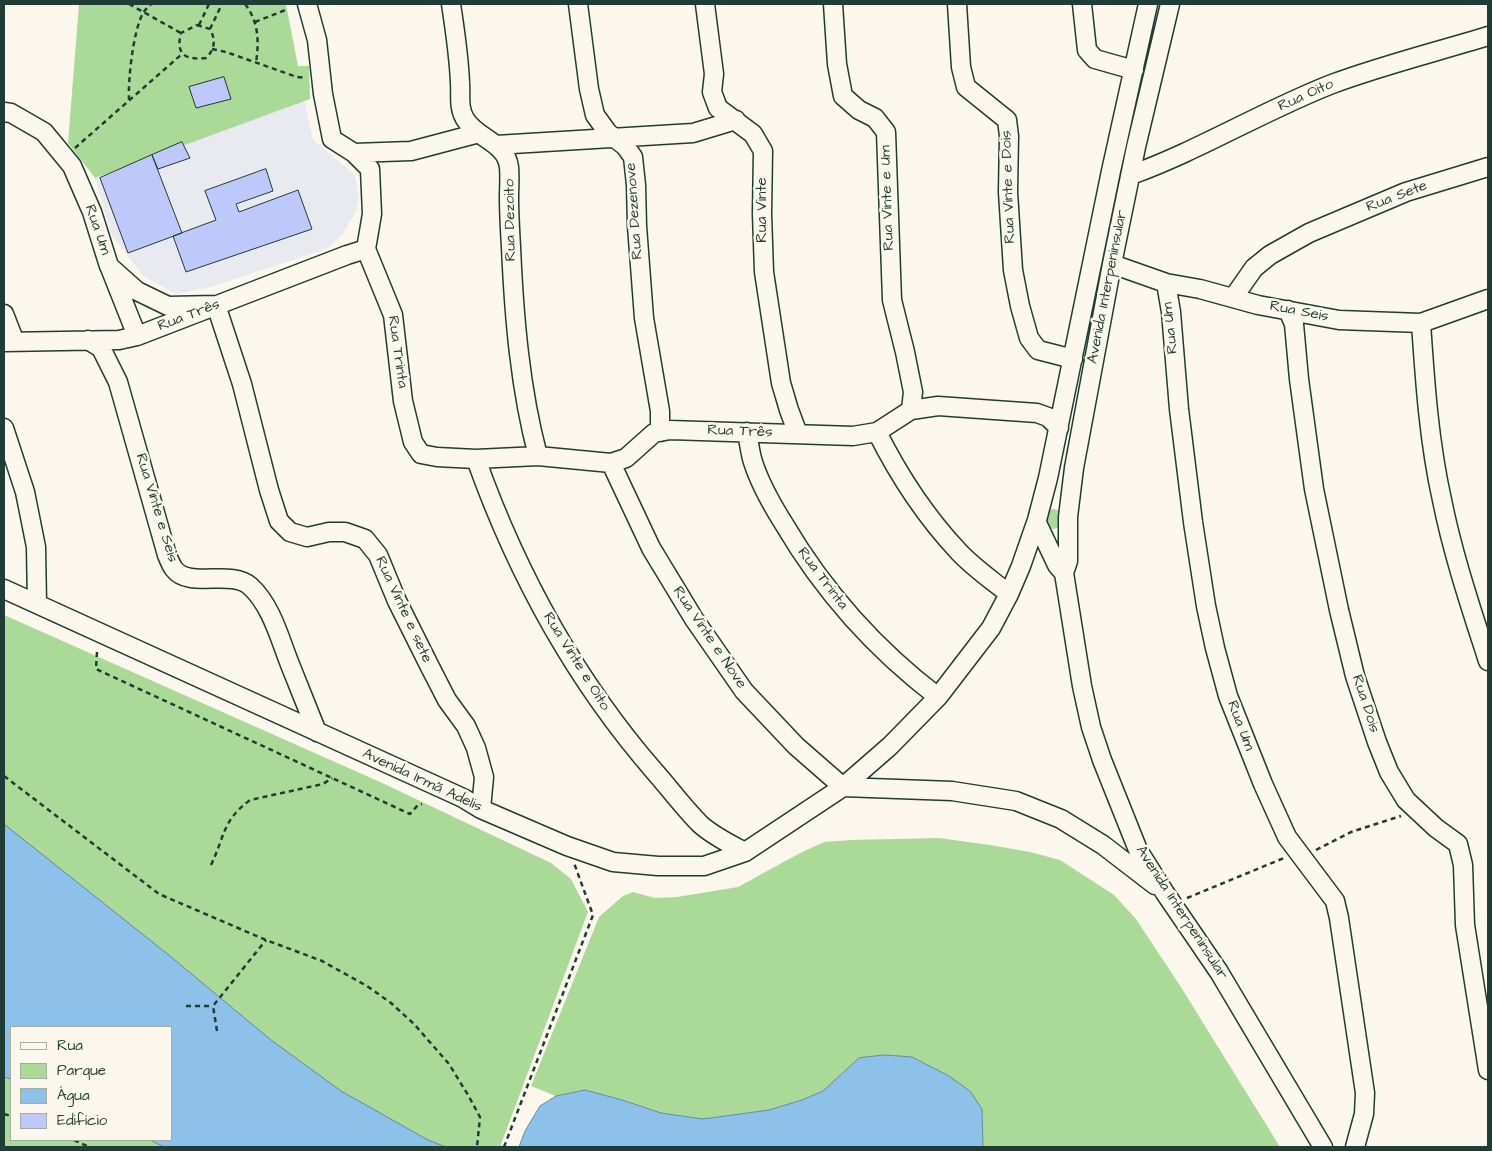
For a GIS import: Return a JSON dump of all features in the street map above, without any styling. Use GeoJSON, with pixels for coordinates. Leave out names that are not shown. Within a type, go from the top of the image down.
{"type":"FeatureCollection","features":[{"type":"Feature","properties":{"kind":"street"},"geometry":{"type":"LineString","coordinates":[[307,4],[317,40],[323,94],[332,139],[354,153],[370,170],[372,214],[366,249]]}},
{"type":"Feature","properties":{"kind":"street","name":"Rua Dezoito"},"geometry":{"type":"LineString","coordinates":[[451,4],[456,32],[460,110],[466,122],[506,154],[509,167],[513,290],[522,370],[538,456]]}},
{"type":"Feature","properties":{"kind":"street","name":"Rua Dezenove"},"geometry":{"type":"LineString","coordinates":[[578,4],[588,89],[595,115],[608,133],[625,146],[633,157],[644,318],[660,411],[660,432]]}},
{"type":"Feature","properties":{"kind":"street","name":"Rua Vinte"},"geometry":{"type":"LineString","coordinates":[[705,4],[714,74],[712,92],[718,108],[753,134],[763,151],[762,214],[764,272],[781,383],[798,434]]}},
{"type":"Feature","properties":{"kind":"street","name":"Rua Vinte e Um"},"geometry":{"type":"LineString","coordinates":[[833,4],[837,64],[843,96],[859,110],[875,118],[886,132],[892,300],[913,392],[911,410]]}},
{"type":"Feature","properties":{"kind":"street","name":"Rua Vinte e Dois"},"geometry":{"type":"LineString","coordinates":[[957,4],[961,67],[966,87],[1007,120],[1011,244],[1018,297],[1028,338],[1038,350],[1073,359]]}},
{"type":"Feature","properties":{"kind":"street"},"geometry":{"type":"LineString","coordinates":[[1082,4],[1088,50],[1096,59],[1134,70]]}},
{"type":"Feature","properties":{"kind":"street","name":"Avenida Interpeninsular"},"geometry":{"type":"LineString","coordinates":[[1064,573],[1057,565],[1037,520],[1059,428],[1148,4]]}},
{"type":"Feature","properties":{"kind":"street","name":"Avenida Interpeninsular"},"geometry":{"type":"LineString","coordinates":[[1170,4],[1130,175],[1112,264],[1074,468],[1068,520],[1068,561],[1064,573],[1082,686],[1091,727],[1102,760],[1138,850],[1219,972],[1324,1147]]}},
{"type":"Feature","properties":{"kind":"street","name":"Rua Oito"},"geometry":{"type":"LineString","coordinates":[[1130,175],[1180,156],[1331,85],[1372,70],[1488,36]]}},
{"type":"Feature","properties":{"kind":"street","name":"Rua Um"},"geometry":{"type":"LineString","coordinates":[[4,112],[11,113],[44,132],[72,166],[92,212],[109,266],[137,290],[168,306],[216,305]]}},
{"type":"Feature","properties":{"kind":"street"},"geometry":{"type":"LineString","coordinates":[[496,145],[693,133],[736,120]]}},
{"type":"Feature","properties":{"kind":"street"},"geometry":{"type":"LineString","coordinates":[[354,153],[411,151],[479,134]]}},
{"type":"Feature","properties":{"kind":"street","name":"Rua Sete"},"geometry":{"type":"LineString","coordinates":[[1233,298],[1254,268],[1270,254],[1309,233],[1406,192],[1488,167]]}},
{"type":"Feature","properties":{"kind":"street","name":"Rua Três"},"geometry":{"type":"LineString","coordinates":[[9,342],[119,340],[137,336],[366,249]]}},
{"type":"Feature","properties":{"kind":"street","name":"Rua Trinta"},"geometry":{"type":"LineString","coordinates":[[366,249],[393,315],[403,401],[413,442],[421,454],[437,457],[476,459]]}},
{"type":"Feature","properties":{"kind":"street","name":"Rua Seis"},"geometry":{"type":"LineString","coordinates":[[1112,264],[1166,283],[1339,320],[1421,323],[1488,300]]}},
{"type":"Feature","properties":{"kind":"street"},"geometry":{"type":"LineString","coordinates":[[109,266],[137,336]]}},
{"type":"Feature","properties":{"kind":"street","name":"Rua Um"},"geometry":{"type":"LineString","coordinates":[[1166,283],[1171,312],[1179,409],[1193,522],[1206,606],[1228,696],[1263,784],[1287,837],[1335,900],[1339,918],[1365,1093],[1364,1114],[1355,1147]]}},
{"type":"Feature","properties":{"kind":"street","name":"Rua Vinte e sete"},"geometry":{"type":"LineString","coordinates":[[216,305],[242,384],[278,521],[290,532],[308,537],[329,532],[346,532],[365,539],[378,555],[397,601],[429,665],[447,700],[466,726],[476,748],[484,777],[481,809]]}},
{"type":"Feature","properties":{"kind":"street","name":"Rua Dois"},"geometry":{"type":"LineString","coordinates":[[1288,310],[1294,324],[1299,379],[1314,488],[1339,610],[1355,676],[1389,772],[1406,800],[1419,810],[1436,828],[1458,844],[1460,851],[1463,865],[1465,925],[1488,1070]]}},
{"type":"Feature","properties":{"kind":"street"},"geometry":{"type":"LineString","coordinates":[[4,314],[9,342]]}},
{"type":"Feature","properties":{"kind":"street"},"geometry":{"type":"LineString","coordinates":[[1421,323],[1428,409],[1441,500],[1459,571],[1488,661]]}},
{"type":"Feature","properties":{"kind":"street","name":"Rua Vinte e Seis"},"geometry":{"type":"LineString","coordinates":[[88,340],[101,348],[118,382],[167,556],[175,570],[184,576],[210,579],[232,578],[248,584],[262,598],[277,630],[317,732]]}},
{"type":"Feature","properties":{"kind":"street","name":"Rua Três"},"geometry":{"type":"LineString","coordinates":[[660,432],[670,430],[854,436],[876,432],[911,410],[938,406],[1037,413],[1048,417],[1059,428]]}},
{"type":"Feature","properties":{"kind":"street"},"geometry":{"type":"LineString","coordinates":[[4,428],[25,492],[36,547],[37,604]]}},
{"type":"Feature","properties":{"kind":"street"},"geometry":{"type":"LineString","coordinates":[[476,459],[538,456],[611,462],[626,458],[654,433],[660,432]]}},
{"type":"Feature","properties":{"kind":"street","name":"Rua Trinta"},"geometry":{"type":"LineString","coordinates":[[747,432],[753,462],[771,503],[803,556],[877,647],[938,697]]}},
{"type":"Feature","properties":{"kind":"street"},"geometry":{"type":"LineString","coordinates":[[876,432],[890,460],[920,504],[954,546],[1009,594]]}},
{"type":"Feature","properties":{"kind":"street","name":"Rua Vinte e Oito"},"geometry":{"type":"LineString","coordinates":[[476,459],[494,511],[538,602],[593,694],[643,759],[701,825],[718,838],[745,852]]}},
{"type":"Feature","properties":{"kind":"street","name":"Rua Vinte e Nove"},"geometry":{"type":"LineString","coordinates":[[611,462],[651,548],[694,619],[744,691],[796,746],[843,787]]}},
{"type":"Feature","properties":{"kind":"street"},"geometry":{"type":"LineString","coordinates":[[1054,504],[1064,508],[1068,520],[1063,531],[1054,535],[1044,532],[1037,520],[1044,506],[1054,504]]}},
{"type":"Feature","properties":{"kind":"street","name":"Avenida Irmã Adelis"},"geometry":{"type":"LineString","coordinates":[[4,589],[463,798],[481,809],[567,846],[613,862],[658,866],[704,866],[745,852],[843,787],[890,746],[938,697],[991,628],[1021,566],[1037,520]]}},
{"type":"Feature","properties":{"kind":"street"},"geometry":{"type":"LineString","coordinates":[[843,787],[952,791],[1016,801],[1061,819],[1103,845],[1165,893]]}},
{"type":"Feature","properties":{"kind":"path"},"geometry":{"type":"LineString","coordinates":[[129,4],[181,34]]}},
{"type":"Feature","properties":{"kind":"path"},"geometry":{"type":"LineString","coordinates":[[129,100],[128,89],[138,24],[144,12],[151,4]]}},
{"type":"Feature","properties":{"kind":"path"},"geometry":{"type":"LineString","coordinates":[[199,25],[209,4]]}},
{"type":"Feature","properties":{"kind":"path"},"geometry":{"type":"LineString","coordinates":[[210,29],[222,4]]}},
{"type":"Feature","properties":{"kind":"path"},"geometry":{"type":"LineString","coordinates":[[245,4],[255,22],[258,40],[256,63]]}},
{"type":"Feature","properties":{"kind":"path"},"geometry":{"type":"LineString","coordinates":[[255,22],[288,9]]}},
{"type":"Feature","properties":{"kind":"path"},"geometry":{"type":"LineString","coordinates":[[199,25],[210,29],[214,35],[214,44],[206,58],[192,59],[182,54],[179,43],[181,34],[189,28],[199,25]]}},
{"type":"Feature","properties":{"kind":"path"},"geometry":{"type":"LineString","coordinates":[[212,49],[297,77],[310,79]]}},
{"type":"Feature","properties":{"kind":"path"},"geometry":{"type":"LineString","coordinates":[[74,149],[182,54]]}},
{"type":"Feature","properties":{"kind":"path"},"geometry":{"type":"LineString","coordinates":[[97,652],[96,669],[410,814],[418,805],[422,804]]}},
{"type":"Feature","properties":{"kind":"path"},"geometry":{"type":"LineString","coordinates":[[4,776],[159,894],[266,940],[322,961],[360,982],[391,1003],[414,1024],[449,1064],[480,1117],[477,1147]]}},
{"type":"Feature","properties":{"kind":"path"},"geometry":{"type":"LineString","coordinates":[[211,865],[228,822],[246,803],[255,798],[323,784],[332,778]]}},
{"type":"Feature","properties":{"kind":"path"},"geometry":{"type":"LineString","coordinates":[[1178,910],[1188,904],[1186,899],[1298,852],[1315,851],[1351,832],[1419,810]]}},
{"type":"Feature","properties":{"kind":"path"},"geometry":{"type":"LineString","coordinates":[[504,1147],[593,915],[567,846]]}},
{"type":"Feature","properties":{"kind":"path"},"geometry":{"type":"LineString","coordinates":[[217,1031],[214,1006],[266,940]]}},
{"type":"Feature","properties":{"kind":"path"},"geometry":{"type":"LineString","coordinates":[[186,1006],[214,1006]]}},
{"type":"Feature","properties":{"kind":"path"},"geometry":{"type":"LineString","coordinates":[[76,1141],[89,1147]]}},
{"type":"Feature","properties":{"kind":"shaded area"},"geometry":{"type":"Polygon","coordinates":[[[304,100],[313,140],[355,175],[359,199],[356,211],[343,234],[327,249],[207,288],[176,294],[143,276],[111,234],[95,178],[182,142],[304,100]]]}},
{"type":"Feature","properties":{"kind":"green space"},"geometry":{"type":"Polygon","coordinates":[[[79,4],[286,4],[298,66],[309,66],[310,99],[95,178],[68,143],[79,4]]]}},
{"type":"Feature","properties":{"kind":"green space"},"geometry":{"type":"Polygon","coordinates":[[[1053,509],[1060,512],[1063,519],[1060,526],[1053,529],[1046,526],[1043,519],[1046,512],[1053,509]]]}},
{"type":"Feature","properties":{"kind":"green space"},"geometry":{"type":"Polygon","coordinates":[[[4,615],[380,782],[551,863],[571,879],[588,912],[500,1147],[4,1147],[4,615]]]}},
{"type":"Feature","properties":{"kind":"green space"},"geometry":{"type":"Polygon","coordinates":[[[939,838],[1030,852],[1060,860],[1114,895],[1136,919],[1179,984],[1280,1147],[983,1147],[982,1109],[949,1076],[912,1057],[885,1055],[859,1058],[823,1091],[802,1100],[769,1110],[703,1119],[661,1113],[585,1090],[556,1096],[531,1086],[599,917],[623,896],[633,892],[655,898],[677,897],[738,887],[824,842],[939,838]]]}},
{"type":"Feature","properties":{"kind":"water"},"geometry":{"type":"Polygon","coordinates":[[[4,824],[170,956],[271,1040],[341,1091],[428,1140],[446,1147],[164,1147],[152,1141],[172,1141],[172,1026],[10,1026],[10,1079],[4,1077],[4,824]]]}},
{"type":"Feature","properties":{"kind":"water"},"geometry":{"type":"Polygon","coordinates":[[[885,1055],[912,1057],[949,1076],[970,1091],[982,1109],[983,1147],[519,1147],[525,1131],[540,1106],[556,1096],[585,1090],[661,1113],[703,1119],[769,1110],[802,1100],[823,1091],[859,1058],[885,1055]]]}},
{"type":"Feature","properties":{"kind":"building"},"geometry":{"type":"Polygon","coordinates":[[[224,77],[231,99],[196,108],[189,87],[224,77]]]}},
{"type":"Feature","properties":{"kind":"building"},"geometry":{"type":"Polygon","coordinates":[[[182,142],[190,158],[158,169],[152,155],[182,142]]]}},
{"type":"Feature","properties":{"kind":"building"},"geometry":{"type":"Polygon","coordinates":[[[152,155],[182,233],[128,253],[100,178],[152,155]]]}},
{"type":"Feature","properties":{"kind":"building"},"geometry":{"type":"Polygon","coordinates":[[[266,169],[273,191],[236,204],[239,212],[298,190],[312,229],[186,272],[173,236],[216,220],[205,191],[266,169]]]}}]}
